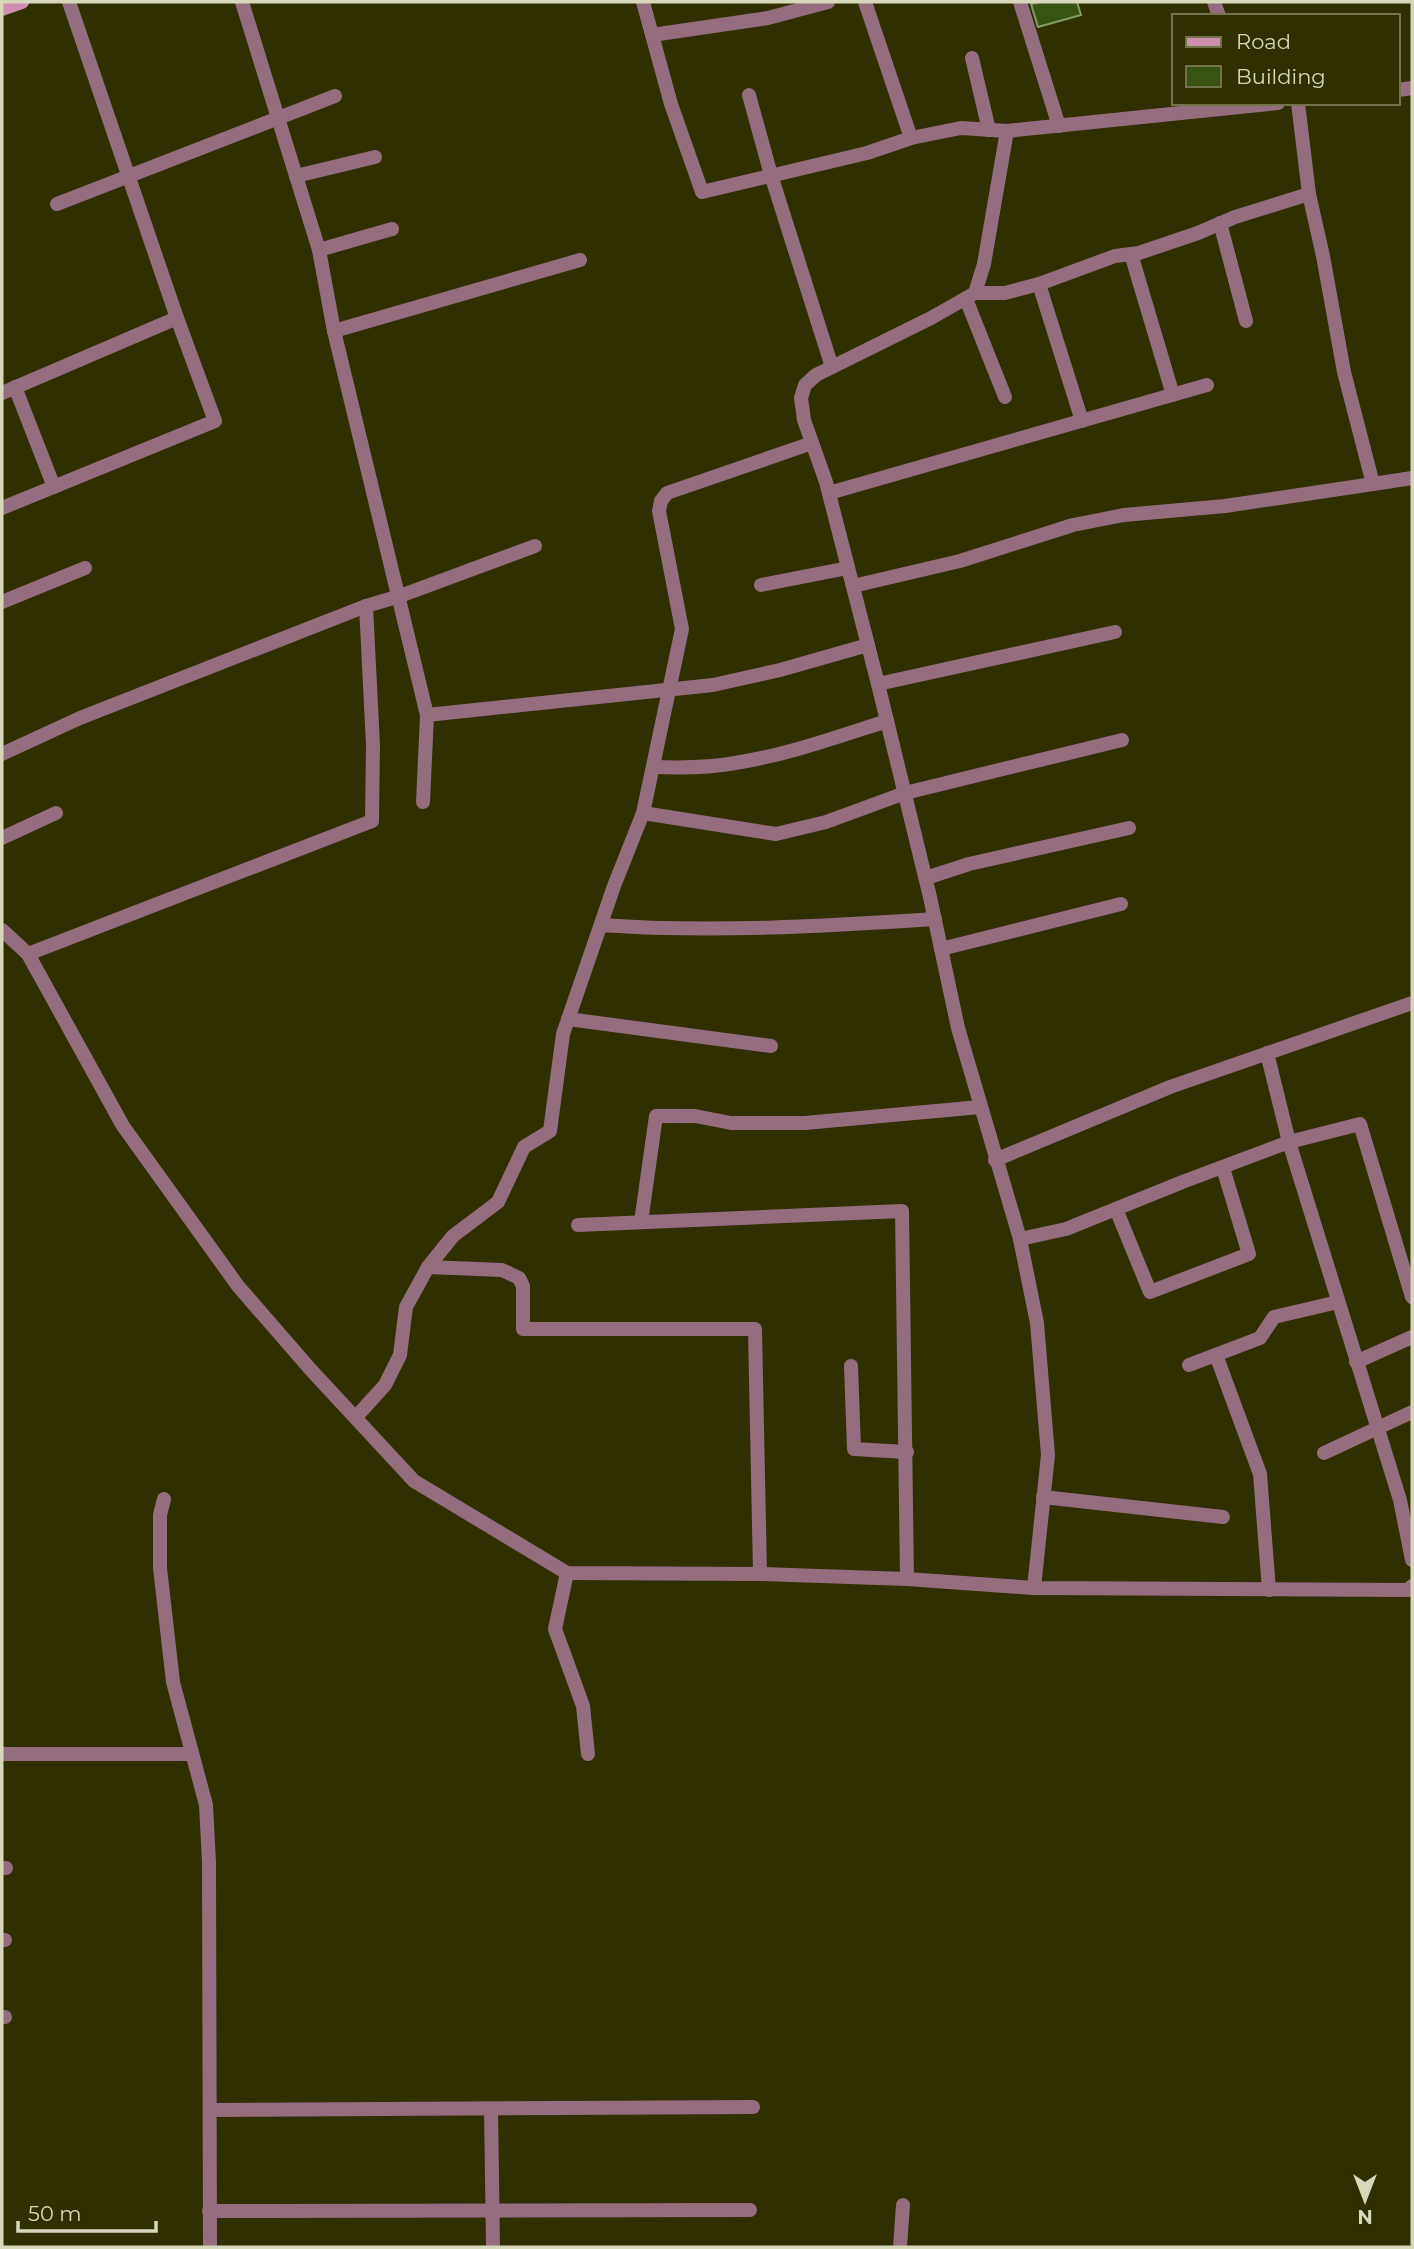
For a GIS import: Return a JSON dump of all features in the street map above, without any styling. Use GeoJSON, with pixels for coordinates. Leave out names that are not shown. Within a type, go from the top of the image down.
{"type":"FeatureCollection","features":[{"type":"Feature","properties":{"kind":"main road"},"geometry":{"type":"LineString","coordinates":[[2,9],[22,2]]}},
{"type":"Feature","properties":{"kind":"street"},"geometry":{"type":"LineString","coordinates":[[2,508],[215,421],[69,2]]}},
{"type":"Feature","properties":{"kind":"street"},"geometry":{"type":"LineString","coordinates":[[242,2],[319,250],[334,331],[427,715],[423,802]]}},
{"type":"Feature","properties":{"kind":"street"},"geometry":{"type":"LineString","coordinates":[[643,2],[671,104],[702,192],[867,153],[911,138],[961,128],[1007,131],[1226,106]]}},
{"type":"Feature","properties":{"kind":"street"},"geometry":{"type":"LineString","coordinates":[[652,35],[768,18],[828,2]]}},
{"type":"Feature","properties":{"kind":"street"},"geometry":{"type":"LineString","coordinates":[[865,2],[911,138]]}},
{"type":"Feature","properties":{"kind":"street"},"geometry":{"type":"LineString","coordinates":[[1020,2],[1059,126]]}},
{"type":"Feature","properties":{"kind":"street"},"geometry":{"type":"LineString","coordinates":[[972,58],[989,130]]}},
{"type":"Feature","properties":{"kind":"street"},"geometry":{"type":"LineString","coordinates":[[749,94],[771,175],[832,367]]}},
{"type":"Feature","properties":{"kind":"street"},"geometry":{"type":"LineString","coordinates":[[57,204],[335,96]]}},
{"type":"Feature","properties":{"kind":"street"},"geometry":{"type":"LineString","coordinates":[[1298,105],[1309,194],[1344,372],[1373,484]]}},
{"type":"Feature","properties":{"kind":"street"},"geometry":{"type":"LineString","coordinates":[[1005,397],[970,296],[984,264],[1007,131]]}},
{"type":"Feature","properties":{"kind":"street"},"geometry":{"type":"LineString","coordinates":[[296,176],[375,157]]}},
{"type":"Feature","properties":{"kind":"street"},"geometry":{"type":"LineString","coordinates":[[1034,1588],[1048,1455],[1037,1324],[1020,1239],[958,1028],[926,878],[853,586],[829,493],[804,420],[800,398],[805,385],[816,375],[970,296],[1005,293],[1039,284],[1115,256],[1131,254],[1198,233],[1235,216],[1309,194]]}},
{"type":"Feature","properties":{"kind":"street"},"geometry":{"type":"LineString","coordinates":[[1220,223],[1246,321]]}},
{"type":"Feature","properties":{"kind":"street"},"geometry":{"type":"LineString","coordinates":[[319,250],[392,229]]}},
{"type":"Feature","properties":{"kind":"street"},"geometry":{"type":"LineString","coordinates":[[1131,254],[1173,395]]}},
{"type":"Feature","properties":{"kind":"street"},"geometry":{"type":"LineString","coordinates":[[334,331],[580,260]]}},
{"type":"Feature","properties":{"kind":"street"},"geometry":{"type":"LineString","coordinates":[[1039,284],[1082,421]]}},
{"type":"Feature","properties":{"kind":"street"},"geometry":{"type":"LineString","coordinates":[[54,486],[9,390],[177,318]]}},
{"type":"Feature","properties":{"kind":"street"},"geometry":{"type":"LineString","coordinates":[[829,493],[1206,386]]}},
{"type":"Feature","properties":{"kind":"street"},"geometry":{"type":"LineString","coordinates":[[356,1418],[385,1385],[400,1355],[406,1307],[428,1267],[453,1236],[498,1202],[524,1147],[550,1131],[563,1034],[643,813],[682,629],[659,511],[661,501],[667,493],[812,443]]}},
{"type":"Feature","properties":{"kind":"street"},"geometry":{"type":"LineString","coordinates":[[853,586],[960,561],[1073,525],[1125,514],[1238,504],[1412,478]]}},
{"type":"Feature","properties":{"kind":"street"},"geometry":{"type":"LineString","coordinates":[[2,754],[80,718],[366,606],[535,546]]}},
{"type":"Feature","properties":{"kind":"street"},"geometry":{"type":"LineString","coordinates":[[2,602],[85,568]]}},
{"type":"Feature","properties":{"kind":"street"},"geometry":{"type":"LineString","coordinates":[[761,585],[848,568]]}},
{"type":"Feature","properties":{"kind":"street"},"geometry":{"type":"LineString","coordinates":[[28,954],[372,821],[373,745],[366,606]]}},
{"type":"Feature","properties":{"kind":"street"},"geometry":{"type":"LineString","coordinates":[[878,684],[1115,632]]}},
{"type":"Feature","properties":{"kind":"street"},"geometry":{"type":"LineString","coordinates":[[427,715],[713,685],[780,670],[868,645]]}},
{"type":"Feature","properties":{"kind":"street"},"geometry":{"type":"LineString","coordinates":[[653,767],[687,768],[734,763],[796,749],[887,721]]}},
{"type":"Feature","properties":{"kind":"street"},"geometry":{"type":"LineString","coordinates":[[643,813],[776,834],[826,822],[905,793],[1122,740]]}},
{"type":"Feature","properties":{"kind":"street"},"geometry":{"type":"LineString","coordinates":[[2,838],[56,813]]}},
{"type":"Feature","properties":{"kind":"street"},"geometry":{"type":"LineString","coordinates":[[926,878],[969,864],[1129,828]]}},
{"type":"Feature","properties":{"kind":"street"},"geometry":{"type":"LineString","coordinates":[[942,949],[1121,904]]}},
{"type":"Feature","properties":{"kind":"street"},"geometry":{"type":"LineString","coordinates":[[601,925],[669,930],[788,928],[935,919]]}},
{"type":"Feature","properties":{"kind":"street"},"geometry":{"type":"LineString","coordinates":[[2,930],[28,954],[123,1126],[238,1286],[414,1481],[567,1573],[760,1574],[907,1579],[1034,1588],[1409,1590],[1412,1586]]}},
{"type":"Feature","properties":{"kind":"street"},"geometry":{"type":"LineString","coordinates":[[995,1160],[1170,1087],[1412,1003]]}},
{"type":"Feature","properties":{"kind":"street"},"geometry":{"type":"LineString","coordinates":[[568,1019],[771,1046]]}},
{"type":"Feature","properties":{"kind":"street"},"geometry":{"type":"LineString","coordinates":[[1267,1053],[1289,1142],[1400,1500],[1412,1560]]}},
{"type":"Feature","properties":{"kind":"street"},"geometry":{"type":"LineString","coordinates":[[641,1222],[656,1116],[695,1116],[731,1123],[805,1122],[980,1107]]}},
{"type":"Feature","properties":{"kind":"street"},"geometry":{"type":"LineString","coordinates":[[1020,1239],[1066,1229],[1289,1142],[1360,1124],[1412,1297]]}},
{"type":"Feature","properties":{"kind":"street"},"geometry":{"type":"LineString","coordinates":[[1116,1209],[1150,1292],[1249,1254],[1223,1168]]}},
{"type":"Feature","properties":{"kind":"street"},"geometry":{"type":"LineString","coordinates":[[578,1225],[902,1211],[907,1579]]}},
{"type":"Feature","properties":{"kind":"street"},"geometry":{"type":"LineString","coordinates":[[428,1267],[502,1270],[519,1278],[523,1286],[523,1329],[754,1329],[760,1574]]}},
{"type":"Feature","properties":{"kind":"street"},"geometry":{"type":"LineString","coordinates":[[1189,1365],[1260,1338],[1274,1317],[1338,1302]]}},
{"type":"Feature","properties":{"kind":"street"},"geometry":{"type":"LineString","coordinates":[[1356,1363],[1412,1337]]}},
{"type":"Feature","properties":{"kind":"street"},"geometry":{"type":"LineString","coordinates":[[1216,1355],[1260,1474],[1269,1590]]}},
{"type":"Feature","properties":{"kind":"street"},"geometry":{"type":"LineString","coordinates":[[851,1366],[854,1449],[907,1452]]}},
{"type":"Feature","properties":{"kind":"street"},"geometry":{"type":"LineString","coordinates":[[1324,1453],[1412,1412]]}},
{"type":"Feature","properties":{"kind":"street"},"geometry":{"type":"LineString","coordinates":[[1044,1497],[1223,1517]]}},
{"type":"Feature","properties":{"kind":"street"},"geometry":{"type":"LineString","coordinates":[[164,1499],[160,1515],[160,1568],[173,1682],[206,1805],[209,1862],[210,2247]]}},
{"type":"Feature","properties":{"kind":"street"},"geometry":{"type":"LineString","coordinates":[[567,1573],[555,1629],[583,1706],[588,1754]]}},
{"type":"Feature","properties":{"kind":"street"},"geometry":{"type":"LineString","coordinates":[[2,1754],[192,1754]]}},
{"type":"Feature","properties":{"kind":"street"},"geometry":{"type":"LineString","coordinates":[[210,2110],[753,2108]]}},
{"type":"Feature","properties":{"kind":"street"},"geometry":{"type":"LineString","coordinates":[[491,2109],[493,2247]]}},
{"type":"Feature","properties":{"kind":"street"},"geometry":{"type":"LineString","coordinates":[[900,2247],[902,2205]]}},
{"type":"Feature","properties":{"kind":"street"},"geometry":{"type":"LineString","coordinates":[[209,2211],[750,2210]]}},
{"type":"Feature","properties":{"kind":"building"},"geometry":{"type":"Polygon","coordinates":[[[1077,2],[1081,15],[1038,27],[1031,4],[1077,2]]]}}]}
